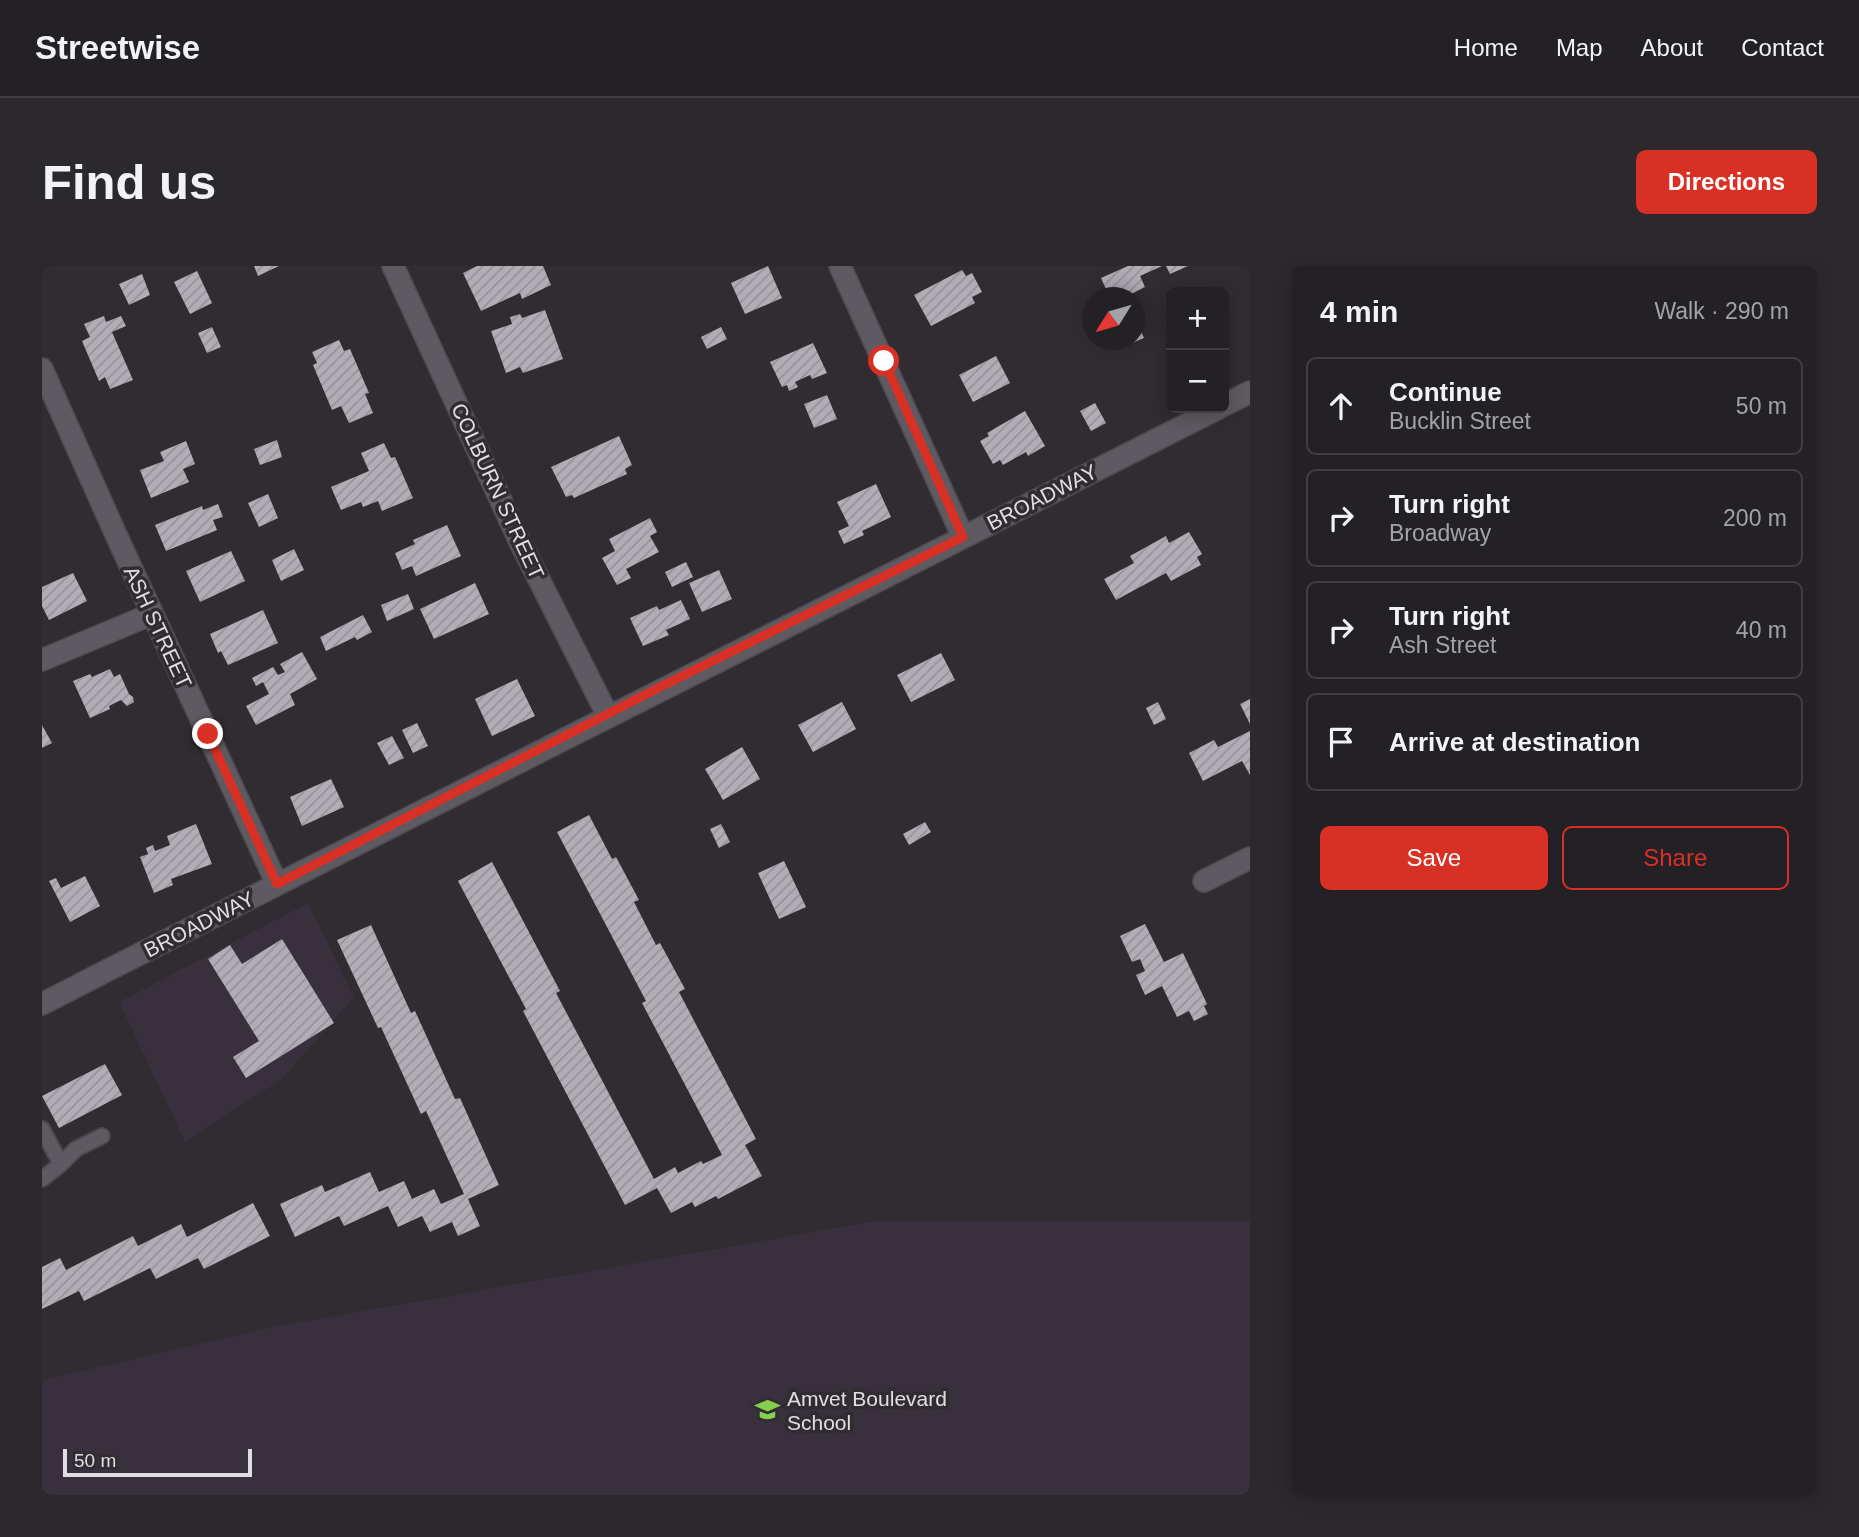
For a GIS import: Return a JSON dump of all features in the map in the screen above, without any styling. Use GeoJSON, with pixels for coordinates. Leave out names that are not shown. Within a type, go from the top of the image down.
{"type":"FeatureCollection","features":[{"type":"Feature","properties":{"kind":"street","name":"COLBURN STREET"},"geometry":{"type":"LineString","coordinates":[[393,266],[520,542],[607,715]]}},
{"type":"Feature","properties":{"kind":"street"},"geometry":{"type":"LineString","coordinates":[[840,266],[963,537]]}},
{"type":"Feature","properties":{"kind":"street","name":"ASH STREET"},"geometry":{"type":"LineString","coordinates":[[42,369],[277,884]]}},
{"type":"Feature","properties":{"kind":"street"},"geometry":{"type":"LineString","coordinates":[[1229,402],[1250,392]]}},
{"type":"Feature","properties":{"kind":"street","name":"BROADWAY"},"geometry":{"type":"LineString","coordinates":[[42,1004],[607,715],[1209,413]]}},
{"type":"Feature","properties":{"kind":"street"},"geometry":{"type":"LineString","coordinates":[[42,660],[152,614]]}},
{"type":"Feature","properties":{"kind":"street"},"geometry":{"type":"LineString","coordinates":[[1204,881],[1250,858]]}},
{"type":"Feature","properties":{"kind":"lane"},"geometry":{"type":"LineString","coordinates":[[42,1129],[61,1164]]}},
{"type":"Feature","properties":{"kind":"lane"},"geometry":{"type":"LineString","coordinates":[[42,1179],[76,1149],[102,1136]]}},
{"type":"Feature","properties":{"kind":"shaded area"},"geometry":{"type":"Polygon","coordinates":[[[308,903],[354,997],[282,1079],[185,1142],[119,1002],[308,903]]]}},
{"type":"Feature","properties":{"kind":"shaded area","name":"Amvet Boulevard School"},"geometry":{"type":"Polygon","coordinates":[[[876,1221],[1250,1221],[1250,1495],[42,1495],[42,1380],[278,1326],[876,1221]]]}},
{"type":"Feature","properties":{"kind":"building"},"geometry":{"type":"Polygon","coordinates":[[[254,266],[279,266],[258,276],[254,266]]]}},
{"type":"Feature","properties":{"kind":"building"},"geometry":{"type":"Polygon","coordinates":[[[477,266],[543,266],[551,285],[522,299],[520,293],[481,311],[463,273],[477,266]]]}},
{"type":"Feature","properties":{"kind":"building"},"geometry":{"type":"Polygon","coordinates":[[[768,266],[782,298],[745,314],[731,283],[768,266]]]}},
{"type":"Feature","properties":{"kind":"building"},"geometry":{"type":"Polygon","coordinates":[[[1128,266],[1162,266],[1140,276],[1145,287],[1105,287],[1101,278],[1128,266]]]}},
{"type":"Feature","properties":{"kind":"building"},"geometry":{"type":"Polygon","coordinates":[[[1166,266],[1188,266],[1170,274],[1166,266]]]}},
{"type":"Feature","properties":{"kind":"building"},"geometry":{"type":"Polygon","coordinates":[[[962,270],[966,276],[972,273],[982,292],[972,297],[975,303],[931,326],[914,295],[962,270]]]}},
{"type":"Feature","properties":{"kind":"building"},"geometry":{"type":"Polygon","coordinates":[[[197,271],[212,303],[190,314],[174,282],[197,271]]]}},
{"type":"Feature","properties":{"kind":"building"},"geometry":{"type":"Polygon","coordinates":[[[142,274],[150,295],[129,305],[119,284],[142,274]]]}},
{"type":"Feature","properties":{"kind":"building"},"geometry":{"type":"Polygon","coordinates":[[[545,310],[563,359],[523,373],[520,367],[506,373],[491,331],[512,324],[510,317],[520,314],[522,318],[545,310]]]}},
{"type":"Feature","properties":{"kind":"building"},"geometry":{"type":"Polygon","coordinates":[[[104,316],[106,322],[121,316],[126,326],[112,332],[133,380],[110,389],[105,377],[99,381],[82,341],[90,337],[84,324],[104,316]]]}},
{"type":"Feature","properties":{"kind":"building"},"geometry":{"type":"Polygon","coordinates":[[[212,327],[221,347],[207,353],[198,333],[212,327]]]}},
{"type":"Feature","properties":{"kind":"building"},"geometry":{"type":"Polygon","coordinates":[[[721,327],[727,339],[707,349],[701,337],[721,327]]]}},
{"type":"Feature","properties":{"kind":"building"},"geometry":{"type":"Polygon","coordinates":[[[339,340],[344,351],[350,349],[369,393],[365,394],[373,413],[349,423],[341,406],[332,410],[313,365],[317,363],[312,352],[339,340]]]}},
{"type":"Feature","properties":{"kind":"building"},"geometry":{"type":"Polygon","coordinates":[[[813,343],[827,373],[812,379],[810,375],[795,382],[798,387],[789,391],[787,385],[782,387],[770,362],[813,343]]]}},
{"type":"Feature","properties":{"kind":"building"},"geometry":{"type":"Polygon","coordinates":[[[996,356],[1010,383],[973,402],[959,375],[996,356]]]}},
{"type":"Feature","properties":{"kind":"building"},"geometry":{"type":"Polygon","coordinates":[[[827,395],[837,419],[814,428],[804,404],[827,395]]]}},
{"type":"Feature","properties":{"kind":"building"},"geometry":{"type":"Polygon","coordinates":[[[1095,403],[1106,423],[1091,431],[1080,411],[1095,403]]]}},
{"type":"Feature","properties":{"kind":"building"},"geometry":{"type":"Polygon","coordinates":[[[1025,411],[1045,446],[1028,456],[1026,452],[1003,465],[1000,460],[993,464],[980,441],[989,436],[987,433],[1025,411]]]}},
{"type":"Feature","properties":{"kind":"building"},"geometry":{"type":"Polygon","coordinates":[[[619,436],[632,465],[625,469],[627,474],[574,498],[572,495],[566,497],[551,467],[619,436]]]}},
{"type":"Feature","properties":{"kind":"building"},"geometry":{"type":"Polygon","coordinates":[[[277,440],[282,457],[260,465],[254,449],[277,440]]]}},
{"type":"Feature","properties":{"kind":"building"},"geometry":{"type":"Polygon","coordinates":[[[186,441],[195,464],[183,469],[189,482],[151,498],[140,470],[164,461],[160,452],[186,441]]]}},
{"type":"Feature","properties":{"kind":"building"},"geometry":{"type":"Polygon","coordinates":[[[384,443],[391,458],[395,457],[413,498],[382,511],[378,501],[363,507],[361,502],[341,510],[331,487],[369,471],[361,453],[384,443]]]}},
{"type":"Feature","properties":{"kind":"building"},"geometry":{"type":"Polygon","coordinates":[[[876,484],[891,517],[862,531],[864,535],[844,544],[838,531],[849,526],[837,502],[876,484]]]}},
{"type":"Feature","properties":{"kind":"building"},"geometry":{"type":"Polygon","coordinates":[[[268,494],[278,518],[259,527],[248,503],[268,494]]]}},
{"type":"Feature","properties":{"kind":"building"},"geometry":{"type":"Polygon","coordinates":[[[218,504],[223,517],[213,520],[217,530],[166,551],[155,525],[202,506],[203,510],[218,504]]]}},
{"type":"Feature","properties":{"kind":"building"},"geometry":{"type":"Polygon","coordinates":[[[650,518],[657,532],[650,536],[659,552],[626,569],[631,578],[617,585],[602,558],[615,551],[609,539],[650,518]]]}},
{"type":"Feature","properties":{"kind":"building"},"geometry":{"type":"Polygon","coordinates":[[[447,525],[461,556],[416,576],[412,566],[402,570],[395,553],[415,544],[413,540],[447,525]]]}},
{"type":"Feature","properties":{"kind":"building"},"geometry":{"type":"Polygon","coordinates":[[[1189,532],[1202,554],[1197,557],[1201,565],[1171,581],[1166,573],[1116,600],[1104,579],[1134,563],[1130,556],[1166,536],[1169,543],[1189,532]]]}},
{"type":"Feature","properties":{"kind":"building"},"geometry":{"type":"Polygon","coordinates":[[[294,549],[304,570],[281,581],[272,560],[294,549]]]}},
{"type":"Feature","properties":{"kind":"building"},"geometry":{"type":"Polygon","coordinates":[[[231,551],[245,581],[200,602],[186,571],[231,551]]]}},
{"type":"Feature","properties":{"kind":"building"},"geometry":{"type":"Polygon","coordinates":[[[686,562],[693,577],[672,587],[665,572],[686,562]]]}},
{"type":"Feature","properties":{"kind":"building"},"geometry":{"type":"Polygon","coordinates":[[[719,570],[732,599],[702,612],[689,583],[719,570]]]}},
{"type":"Feature","properties":{"kind":"building"},"geometry":{"type":"Polygon","coordinates":[[[73,573],[87,601],[49,620],[42,606],[42,587],[73,573]]]}},
{"type":"Feature","properties":{"kind":"building"},"geometry":{"type":"Polygon","coordinates":[[[475,583],[489,614],[434,639],[420,609],[475,583]]]}},
{"type":"Feature","properties":{"kind":"building"},"geometry":{"type":"Polygon","coordinates":[[[408,594],[414,609],[387,621],[381,605],[408,594]]]}},
{"type":"Feature","properties":{"kind":"building"},"geometry":{"type":"Polygon","coordinates":[[[681,600],[690,619],[666,630],[669,635],[643,646],[630,618],[657,606],[659,610],[681,600]]]}},
{"type":"Feature","properties":{"kind":"building"},"geometry":{"type":"Polygon","coordinates":[[[263,610],[278,643],[228,665],[221,651],[218,653],[210,634],[263,610]]]}},
{"type":"Feature","properties":{"kind":"building"},"geometry":{"type":"Polygon","coordinates":[[[363,615],[372,632],[326,651],[320,637],[363,615]]]}},
{"type":"Feature","properties":{"kind":"building"},"geometry":{"type":"Polygon","coordinates":[[[302,652],[317,679],[290,694],[295,705],[256,725],[246,706],[269,694],[263,682],[256,686],[252,678],[273,667],[278,675],[285,672],[280,664],[302,652]]]}},
{"type":"Feature","properties":{"kind":"building"},"geometry":{"type":"Polygon","coordinates":[[[941,653],[955,680],[911,702],[897,675],[941,653]]]}},
{"type":"Feature","properties":{"kind":"building"},"geometry":{"type":"Polygon","coordinates":[[[110,669],[114,677],[120,674],[134,702],[127,706],[121,700],[109,706],[110,709],[90,718],[73,681],[110,669]]]}},
{"type":"Feature","properties":{"kind":"building"},"geometry":{"type":"Polygon","coordinates":[[[517,679],[535,716],[492,736],[475,699],[517,679]]]}},
{"type":"Feature","properties":{"kind":"building"},"geometry":{"type":"Polygon","coordinates":[[[1250,699],[1250,724],[1240,704],[1250,699]]]}},
{"type":"Feature","properties":{"kind":"building"},"geometry":{"type":"Polygon","coordinates":[[[842,702],[856,729],[813,752],[798,725],[842,702]]]}},
{"type":"Feature","properties":{"kind":"building"},"geometry":{"type":"Polygon","coordinates":[[[1158,702],[1166,719],[1154,725],[1146,708],[1158,702]]]}},
{"type":"Feature","properties":{"kind":"building"},"geometry":{"type":"Polygon","coordinates":[[[417,723],[428,746],[413,753],[402,730],[417,723]]]}},
{"type":"Feature","properties":{"kind":"building"},"geometry":{"type":"Polygon","coordinates":[[[42,725],[52,743],[42,748],[42,725]]]}},
{"type":"Feature","properties":{"kind":"building"},"geometry":{"type":"Polygon","coordinates":[[[1250,731],[1250,775],[1242,761],[1203,781],[1189,753],[1214,740],[1218,747],[1250,731]]]}},
{"type":"Feature","properties":{"kind":"building"},"geometry":{"type":"Polygon","coordinates":[[[392,736],[404,758],[389,765],[377,743],[392,736]]]}},
{"type":"Feature","properties":{"kind":"building"},"geometry":{"type":"Polygon","coordinates":[[[742,747],[760,779],[723,800],[705,769],[742,747]]]}},
{"type":"Feature","properties":{"kind":"building"},"geometry":{"type":"Polygon","coordinates":[[[331,779],[344,807],[302,826],[290,797],[331,779]]]}},
{"type":"Feature","properties":{"kind":"building"},"geometry":{"type":"Polygon","coordinates":[[[589,815],[612,859],[616,857],[639,900],[634,902],[656,945],[660,943],[685,989],[679,992],[756,1139],[745,1145],[762,1176],[718,1199],[716,1196],[695,1207],[692,1202],[671,1213],[657,1188],[625,1205],[458,881],[492,862],[560,991],[556,993],[654,1179],[675,1167],[678,1173],[701,1161],[703,1164],[722,1155],[642,1003],[646,1001],[557,832],[589,815]]]}},
{"type":"Feature","properties":{"kind":"building"},"geometry":{"type":"Polygon","coordinates":[[[925,822],[931,832],[909,845],[903,834],[925,822]]]}},
{"type":"Feature","properties":{"kind":"building"},"geometry":{"type":"Polygon","coordinates":[[[196,824],[212,864],[171,879],[173,885],[154,893],[140,857],[148,854],[146,848],[153,845],[155,851],[170,845],[167,836],[196,824]]]}},
{"type":"Feature","properties":{"kind":"building"},"geometry":{"type":"Polygon","coordinates":[[[721,824],[730,842],[719,848],[710,829],[721,824]]]}},
{"type":"Feature","properties":{"kind":"building"},"geometry":{"type":"Polygon","coordinates":[[[784,861],[806,907],[779,919],[758,873],[784,861]]]}},
{"type":"Feature","properties":{"kind":"building"},"geometry":{"type":"Polygon","coordinates":[[[85,876],[100,906],[70,922],[49,881],[56,878],[61,888],[85,876]]]}},
{"type":"Feature","properties":{"kind":"building"},"geometry":{"type":"Polygon","coordinates":[[[1145,924],[1164,962],[1183,953],[1207,1004],[1204,1006],[1208,1014],[1194,1021],[1189,1011],[1177,1017],[1162,986],[1145,995],[1136,975],[1145,971],[1140,959],[1132,962],[1120,936],[1145,924]]]}},
{"type":"Feature","properties":{"kind":"building"},"geometry":{"type":"Polygon","coordinates":[[[371,925],[411,1013],[415,1011],[455,1099],[460,1098],[499,1185],[468,1199],[480,1226],[458,1236],[452,1222],[430,1232],[422,1216],[398,1227],[388,1206],[344,1226],[339,1216],[295,1237],[280,1204],[322,1185],[325,1192],[370,1172],[379,1192],[404,1181],[412,1199],[434,1189],[441,1204],[464,1194],[426,1111],[421,1114],[337,940],[371,925]]]}},
{"type":"Feature","properties":{"kind":"building"},"geometry":{"type":"Polygon","coordinates":[[[282,939],[334,1023],[246,1078],[233,1057],[259,1041],[208,959],[230,945],[242,964],[282,939]]]}},
{"type":"Feature","properties":{"kind":"building"},"geometry":{"type":"Polygon","coordinates":[[[105,1064],[122,1095],[59,1128],[42,1096],[105,1064]]]}},
{"type":"Feature","properties":{"kind":"building"},"geometry":{"type":"Polygon","coordinates":[[[253,1203],[270,1236],[204,1269],[198,1258],[156,1279],[150,1268],[84,1301],[79,1291],[42,1309],[42,1267],[60,1258],[66,1270],[133,1236],[138,1246],[181,1224],[187,1237],[253,1203]]]}},
{"type":"Feature","properties":{"kind":"place","name":"Amvet Boulevard School"},"geometry":{"type":"Point","coordinates":[767,1410]}},
{"type":"Feature","properties":{"kind":"route"},"geometry":{"type":"LineString","coordinates":[[208,734],[277,884],[662,686],[963,537],[884,361]]}}]}
